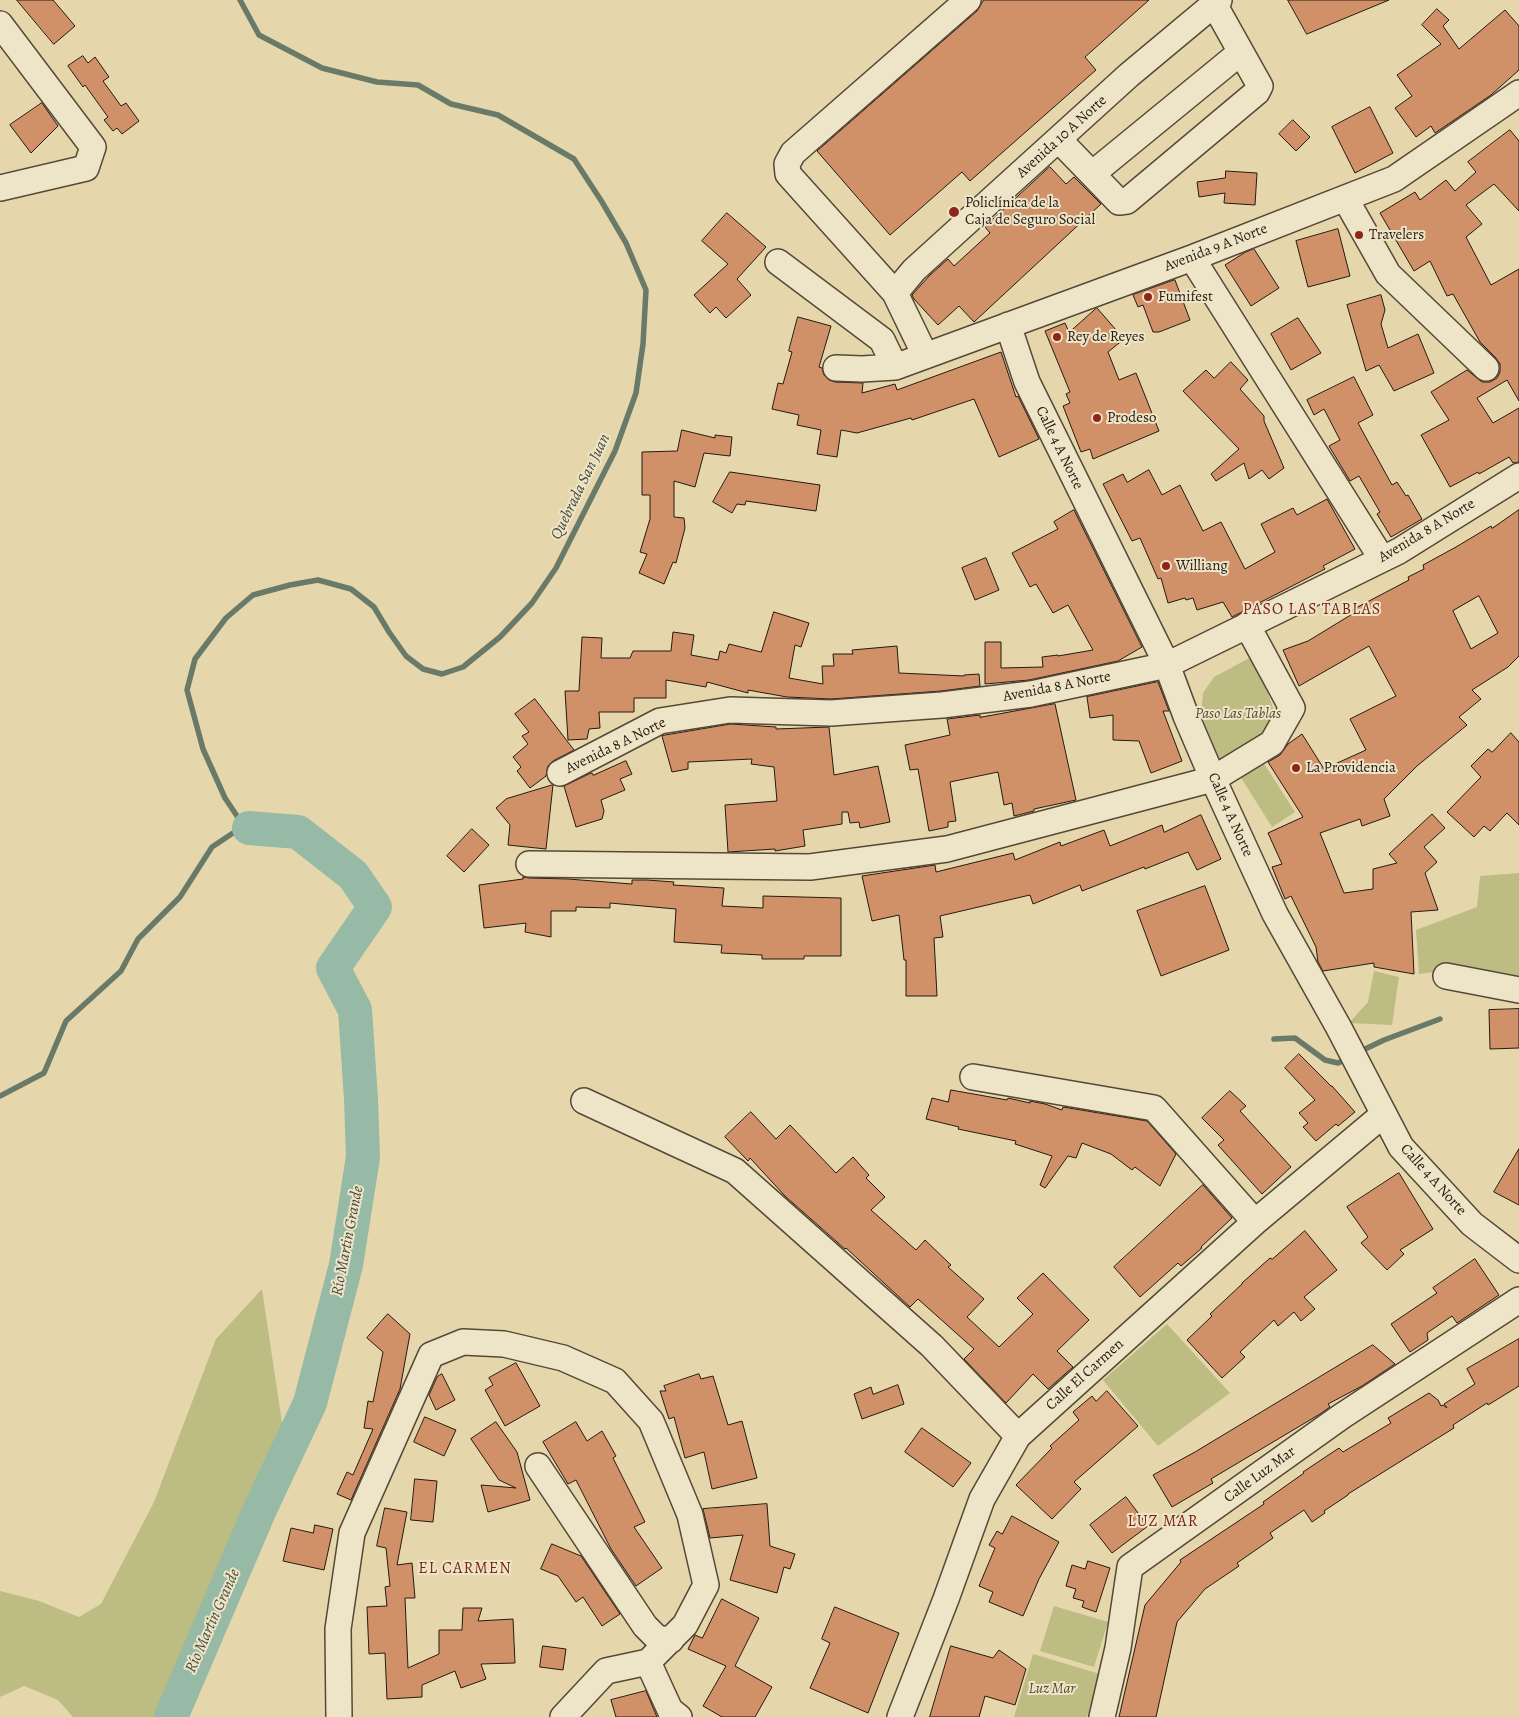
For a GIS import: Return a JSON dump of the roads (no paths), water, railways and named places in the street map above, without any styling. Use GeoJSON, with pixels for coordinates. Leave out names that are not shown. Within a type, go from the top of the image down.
{"type":"FeatureCollection","features":[{"type":"Feature","properties":{"kind":"street"},"geometry":{"type":"LineString","coordinates":[[925,356],[894,293],[788,174],[787,164],[793,153],[968,0]]}},
{"type":"Feature","properties":{"kind":"street"},"geometry":{"type":"LineString","coordinates":[[1059,140],[1119,202],[1127,201],[1257,92],[1260,86],[1240,52],[1217,2]]}},
{"type":"Feature","properties":{"kind":"street","name":"Avenida 10 A Norte"},"geometry":{"type":"LineString","coordinates":[[894,293],[914,270],[1129,76],[1217,2]]}},
{"type":"Feature","properties":{"kind":"street"},"geometry":{"type":"LineString","coordinates":[[0,24],[93,147],[86,168],[0,188]]}},
{"type":"Feature","properties":{"kind":"street"},"geometry":{"type":"LineString","coordinates":[[1092,174],[1240,52]]}},
{"type":"Feature","properties":{"kind":"street","name":"Avenida 9 A Norte"},"geometry":{"type":"LineString","coordinates":[[836,368],[895,367],[1192,258],[1394,179],[1518,96]]}},
{"type":"Feature","properties":{"kind":"street"},"geometry":{"type":"LineString","coordinates":[[1344,198],[1388,274],[1486,368]]}},
{"type":"Feature","properties":{"kind":"street"},"geometry":{"type":"LineString","coordinates":[[1192,258],[1382,559]]}},
{"type":"Feature","properties":{"kind":"street"},"geometry":{"type":"LineString","coordinates":[[778,262],[882,340],[895,367]]}},
{"type":"Feature","properties":{"kind":"street","name":"Calle 4 A Norte"},"geometry":{"type":"LineString","coordinates":[[1008,325],[1027,382],[1167,665],[1213,779],[1275,914],[1401,1147],[1472,1224],[1519,1260]]}},
{"type":"Feature","properties":{"kind":"street","name":"Avenida 8 A Norte"},"geometry":{"type":"LineString","coordinates":[[560,773],[660,721],[730,710],[831,713],[942,705],[1031,694],[1167,665],[1398,551],[1519,476]]}},
{"type":"Feature","properties":{"kind":"street"},"geometry":{"type":"LineString","coordinates":[[529,864],[810,867],[947,848],[1213,779],[1272,742],[1292,708],[1248,625]]}},
{"type":"Feature","properties":{"kind":"street"},"geometry":{"type":"LineString","coordinates":[[1446,976],[1519,990]]}},
{"type":"Feature","properties":{"kind":"street"},"geometry":{"type":"LineString","coordinates":[[973,1077],[1154,1108],[1256,1222]]}},
{"type":"Feature","properties":{"kind":"street"},"geometry":{"type":"LineString","coordinates":[[584,1101],[735,1171],[932,1346],[1018,1436]]}},
{"type":"Feature","properties":{"kind":"street","name":"Calle El Carmen"},"geometry":{"type":"LineString","coordinates":[[900,1717],[982,1498],[1018,1436],[1256,1222],[1384,1114]]}},
{"type":"Feature","properties":{"kind":"street","name":"Calle Luz Mar"},"geometry":{"type":"LineString","coordinates":[[1102,1717],[1118,1648],[1130,1567],[1342,1416],[1519,1300]]}},
{"type":"Feature","properties":{"kind":"street"},"geometry":{"type":"LineString","coordinates":[[339,1717],[338,1628],[352,1533],[431,1355],[464,1342],[504,1344],[563,1358],[615,1381],[650,1421],[690,1515],[706,1585],[685,1624],[648,1662],[606,1671],[563,1717]]}},
{"type":"Feature","properties":{"kind":"street"},"geometry":{"type":"LineString","coordinates":[[538,1466],[645,1626],[657,1638],[671,1640]]}},
{"type":"Feature","properties":{"kind":"street"},"geometry":{"type":"LineString","coordinates":[[648,1662],[670,1710],[679,1717]]}},
{"type":"Feature","properties":{"kind":"waterway","name":"Quebrada San Juan"},"geometry":{"type":"LineString","coordinates":[[0,1096],[44,1073],[66,1021],[121,971],[138,939],[180,897],[212,847],[233,833],[249,828],[237,816],[225,798],[203,749],[187,690],[195,659],[226,618],[253,595],[318,580],[351,589],[374,607],[406,656],[423,669],[442,674],[463,667],[500,637],[532,603],[556,568],[615,451],[636,393],[643,344],[646,290],[626,243],[574,159],[498,115],[451,104],[418,85],[377,82],[322,68],[259,35],[240,0]]}},
{"type":"Feature","properties":{"kind":"waterway","name":"Río Martin Grande"},"geometry":{"type":"LineString","coordinates":[[171,1717],[261,1507],[310,1403],[346,1265],[363,1157],[355,1010],[333,968],[375,907],[353,875],[298,832],[249,828]]}},
{"type":"Feature","properties":{"kind":"waterway"},"geometry":{"type":"LineString","coordinates":[[1359,1052],[1384,1040],[1440,1019]]}},
{"type":"Feature","properties":{"kind":"waterway"},"geometry":{"type":"LineString","coordinates":[[1274,1039],[1295,1038],[1325,1060],[1338,1063],[1348,1058]]}},
{"type":"Feature","properties":{"kind":"place","name":"Policlínica de la Caja de Seguro Social"},"geometry":{"type":"Point","coordinates":[954,212]}},
{"type":"Feature","properties":{"kind":"place","name":"Travelers"},"geometry":{"type":"Point","coordinates":[1359,235]}},
{"type":"Feature","properties":{"kind":"place","name":"Fumifest"},"geometry":{"type":"Point","coordinates":[1148,297]}},
{"type":"Feature","properties":{"kind":"place","name":"Rey de Reyes"},"geometry":{"type":"Point","coordinates":[1057,337]}},
{"type":"Feature","properties":{"kind":"place","name":"Prodeso"},"geometry":{"type":"Point","coordinates":[1097,418]}},
{"type":"Feature","properties":{"kind":"place","name":"Williang"},"geometry":{"type":"Point","coordinates":[1166,566]}},
{"type":"Feature","properties":{"kind":"place","name":"La Providencia"},"geometry":{"type":"Point","coordinates":[1296,768]}},
{"type":"Feature","properties":{"kind":"district","name":"PASO LAS TABLAS"},"geometry":{"type":"Point","coordinates":[1312,610]}},
{"type":"Feature","properties":{"kind":"district","name":"LUZ MAR"},"geometry":{"type":"Point","coordinates":[1163,1522]}},
{"type":"Feature","properties":{"kind":"district","name":"EL CARMEN"},"geometry":{"type":"Point","coordinates":[465,1569]}},
{"type":"Feature","properties":{"kind":"park label","name":"Paso Las Tablas"},"geometry":{"type":"Point","coordinates":[1238,714]}},
{"type":"Feature","properties":{"kind":"park label","name":"Luz Mar"},"geometry":{"type":"Point","coordinates":[1052,1689]}}]}
